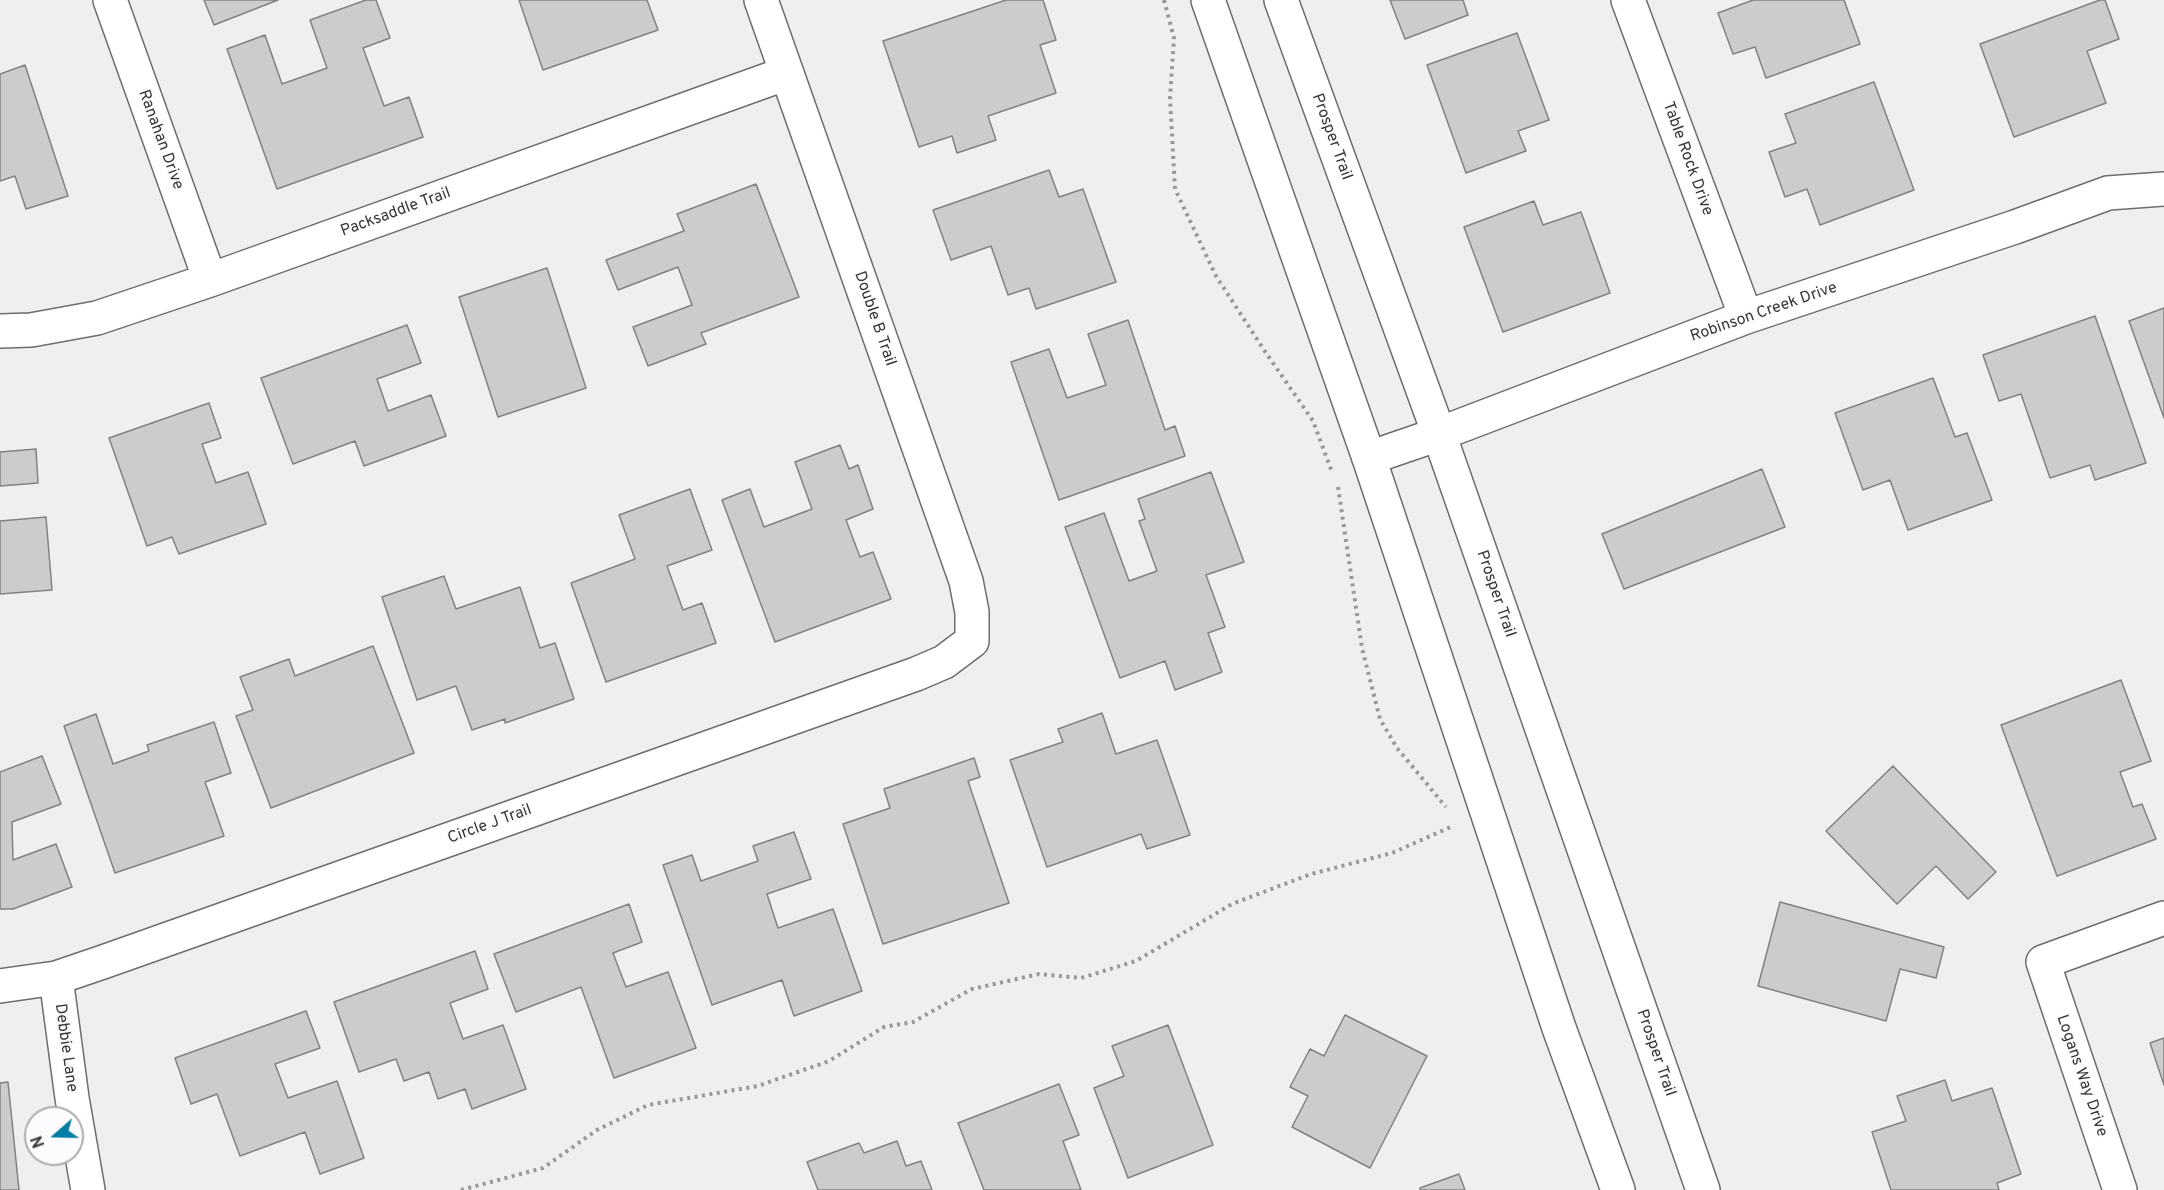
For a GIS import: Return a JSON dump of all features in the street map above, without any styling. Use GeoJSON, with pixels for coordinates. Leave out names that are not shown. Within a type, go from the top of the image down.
{"type":"FeatureCollection","features":[{"type":"Feature","properties":{"kind":"street","name":"Ranahan Drive"},"geometry":{"type":"LineString","coordinates":[[110,0],[210,280]]}},
{"type":"Feature","properties":{"kind":"street","name":"Double B Trail"},"geometry":{"type":"LineString","coordinates":[[761,0],[966,580],[972,612],[972,642]]}},
{"type":"Feature","properties":{"kind":"street"},"geometry":{"type":"LineString","coordinates":[[1208,0],[1369,458],[1559,1028],[1618,1190]]}},
{"type":"Feature","properties":{"kind":"street","name":"Prosper Trail"},"geometry":{"type":"LineString","coordinates":[[1281,0],[1439,434],[1703,1190]]}},
{"type":"Feature","properties":{"kind":"street","name":"Table Rock Drive"},"geometry":{"type":"LineString","coordinates":[[1629,0],[1746,317]]}},
{"type":"Feature","properties":{"kind":"street","name":"Packsaddle Trail"},"geometry":{"type":"LineString","coordinates":[[0,331],[31,330],[97,318],[210,280],[787,74]]}},
{"type":"Feature","properties":{"kind":"street","name":"Robinson Creek Drive"},"geometry":{"type":"LineString","coordinates":[[1369,458],[1439,434],[1746,317],[2015,227],[2108,193],[2164,189]]}},
{"type":"Feature","properties":{"kind":"street","name":"Circle J Trail"},"geometry":{"type":"LineString","coordinates":[[0,986],[56,978],[916,674],[944,662],[972,642]]}},
{"type":"Feature","properties":{"kind":"street","name":"Logans Way Drive"},"geometry":{"type":"LineString","coordinates":[[2120,1190],[2043,962],[2164,918]]}},
{"type":"Feature","properties":{"kind":"street","name":"Debbie Lane"},"geometry":{"type":"LineString","coordinates":[[56,978],[72,1098],[88,1190]]}},
{"type":"Feature","properties":{"kind":"path"},"geometry":{"type":"LineString","coordinates":[[1164,0],[1174,38],[1170,99],[1174,189],[1216,276],[1313,421],[1338,487],[1362,648],[1380,719],[1397,748],[1452,815]]}},
{"type":"Feature","properties":{"kind":"path"},"geometry":{"type":"LineString","coordinates":[[461,1190],[543,1168],[597,1130],[648,1105],[758,1086],[829,1061],[884,1027],[913,1022],[972,989],[1039,974],[1081,978],[1136,962],[1232,904],[1311,873],[1392,853],[1459,824]]}},
{"type":"Feature","properties":{"kind":"building"},"geometry":{"type":"Polygon","coordinates":[[[204,0],[278,0],[214,25],[204,0]]]}},
{"type":"Feature","properties":{"kind":"building"},"geometry":{"type":"Polygon","coordinates":[[[366,0],[376,0],[390,38],[363,48],[384,106],[409,97],[423,137],[277,189],[227,49],[265,35],[282,84],[327,68],[310,20],[366,0]]]}},
{"type":"Feature","properties":{"kind":"building"},"geometry":{"type":"Polygon","coordinates":[[[519,0],[647,0],[658,30],[543,70],[519,0]]]}},
{"type":"Feature","properties":{"kind":"building"},"geometry":{"type":"Polygon","coordinates":[[[1006,0],[1043,0],[1056,40],[1040,45],[1056,93],[988,116],[996,140],[957,153],[952,136],[919,147],[883,41],[1006,0]]]}},
{"type":"Feature","properties":{"kind":"building"},"geometry":{"type":"Polygon","coordinates":[[[1390,0],[1463,0],[1468,15],[1405,39],[1390,0]]]}},
{"type":"Feature","properties":{"kind":"building"},"geometry":{"type":"Polygon","coordinates":[[[1753,0],[1844,0],[1860,44],[1766,78],[1755,47],[1733,54],[1718,13],[1753,0]]]}},
{"type":"Feature","properties":{"kind":"building"},"geometry":{"type":"Polygon","coordinates":[[[2105,0],[2119,39],[2087,51],[2106,103],[2014,137],[1980,44],[2105,0]]]}},
{"type":"Feature","properties":{"kind":"building"},"geometry":{"type":"Polygon","coordinates":[[[1517,33],[1549,120],[1518,131],[1526,151],[1466,173],[1427,65],[1517,33]]]}},
{"type":"Feature","properties":{"kind":"building"},"geometry":{"type":"Polygon","coordinates":[[[25,65],[68,196],[26,209],[15,176],[0,181],[0,74],[25,65]]]}},
{"type":"Feature","properties":{"kind":"building"},"geometry":{"type":"Polygon","coordinates":[[[1874,82],[1914,190],[1820,225],[1807,189],[1785,197],[1769,152],[1796,143],[1785,114],[1874,82]]]}},
{"type":"Feature","properties":{"kind":"building"},"geometry":{"type":"Polygon","coordinates":[[[1049,170],[1059,197],[1083,189],[1116,282],[1036,309],[1029,288],[1008,295],[991,246],[951,260],[933,210],[1049,170]]]}},
{"type":"Feature","properties":{"kind":"building"},"geometry":{"type":"Polygon","coordinates":[[[756,184],[799,297],[701,333],[706,344],[648,366],[633,327],[692,305],[678,267],[618,290],[606,260],[684,231],[677,214],[756,184]]]}},
{"type":"Feature","properties":{"kind":"building"},"geometry":{"type":"Polygon","coordinates":[[[1534,201],[1543,225],[1581,212],[1610,293],[1503,332],[1464,227],[1534,201]]]}},
{"type":"Feature","properties":{"kind":"building"},"geometry":{"type":"Polygon","coordinates":[[[547,268],[586,388],[498,417],[459,297],[547,268]]]}},
{"type":"Feature","properties":{"kind":"building"},"geometry":{"type":"Polygon","coordinates":[[[2164,308],[2164,418],[2129,321],[2164,308]]]}},
{"type":"Feature","properties":{"kind":"building"},"geometry":{"type":"Polygon","coordinates":[[[2095,316],[2146,463],[2095,480],[2090,465],[2050,478],[2021,394],[1999,401],[1983,355],[2095,316]]]}},
{"type":"Feature","properties":{"kind":"building"},"geometry":{"type":"Polygon","coordinates":[[[1128,320],[1165,430],[1175,426],[1185,456],[1059,500],[1011,362],[1049,349],[1067,398],[1106,385],[1088,334],[1128,320]]]}},
{"type":"Feature","properties":{"kind":"building"},"geometry":{"type":"Polygon","coordinates":[[[407,325],[421,363],[377,379],[388,411],[431,395],[446,436],[364,466],[355,441],[293,464],[261,378],[407,325]]]}},
{"type":"Feature","properties":{"kind":"building"},"geometry":{"type":"Polygon","coordinates":[[[1933,378],[1955,437],[1967,433],[1992,500],[1908,530],[1890,480],[1863,490],[1835,413],[1933,378]]]}},
{"type":"Feature","properties":{"kind":"building"},"geometry":{"type":"Polygon","coordinates":[[[209,403],[221,438],[202,444],[216,483],[248,472],[266,524],[179,554],[172,537],[147,546],[109,438],[209,403]]]}},
{"type":"Feature","properties":{"kind":"building"},"geometry":{"type":"Polygon","coordinates":[[[840,445],[849,469],[858,465],[873,509],[846,520],[860,557],[873,552],[891,599],[775,642],[722,500],[750,489],[764,527],[812,509],[795,462],[840,445]]]}},
{"type":"Feature","properties":{"kind":"building"},"geometry":{"type":"Polygon","coordinates":[[[36,449],[38,483],[0,486],[0,452],[36,449]]]}},
{"type":"Feature","properties":{"kind":"building"},"geometry":{"type":"Polygon","coordinates":[[[1762,469],[1785,527],[1624,589],[1602,534],[1762,469]]]}},
{"type":"Feature","properties":{"kind":"building"},"geometry":{"type":"Polygon","coordinates":[[[1211,472],[1244,562],[1206,575],[1225,627],[1208,633],[1222,672],[1175,690],[1165,661],[1120,678],[1065,527],[1104,513],[1129,581],[1157,571],[1139,521],[1145,519],[1138,499],[1211,472]]]}},
{"type":"Feature","properties":{"kind":"building"},"geometry":{"type":"Polygon","coordinates":[[[690,489],[712,550],[667,566],[683,610],[702,603],[716,643],[606,682],[571,583],[635,559],[619,515],[690,489]]]}},
{"type":"Feature","properties":{"kind":"building"},"geometry":{"type":"Polygon","coordinates":[[[46,517],[52,590],[0,594],[0,521],[46,517]]]}},
{"type":"Feature","properties":{"kind":"building"},"geometry":{"type":"Polygon","coordinates":[[[444,576],[456,609],[520,587],[540,648],[555,643],[574,699],[505,723],[505,719],[472,730],[456,686],[417,700],[382,597],[444,576]]]}},
{"type":"Feature","properties":{"kind":"building"},"geometry":{"type":"Polygon","coordinates":[[[373,646],[414,753],[271,808],[236,716],[253,710],[240,677],[289,659],[295,676],[373,646]]]}},
{"type":"Feature","properties":{"kind":"building"},"geometry":{"type":"Polygon","coordinates":[[[2121,680],[2151,761],[2120,772],[2133,807],[2142,804],[2156,839],[2057,876],[2001,725],[2121,680]]]}},
{"type":"Feature","properties":{"kind":"building"},"geometry":{"type":"Polygon","coordinates":[[[1102,713],[1116,754],[1157,740],[1190,835],[1147,849],[1141,834],[1047,867],[1010,760],[1063,742],[1058,729],[1102,713]]]}},
{"type":"Feature","properties":{"kind":"building"},"geometry":{"type":"Polygon","coordinates":[[[96,714],[113,764],[149,751],[147,745],[214,722],[231,773],[205,782],[224,836],[115,873],[64,726],[96,714]]]}},
{"type":"Feature","properties":{"kind":"building"},"geometry":{"type":"Polygon","coordinates":[[[42,756],[61,804],[12,822],[13,860],[56,844],[72,887],[13,909],[0,909],[0,772],[42,756]]]}},
{"type":"Feature","properties":{"kind":"building"},"geometry":{"type":"Polygon","coordinates":[[[974,758],[980,777],[968,781],[1009,903],[883,944],[843,824],[890,808],[884,789],[974,758]]]}},
{"type":"Feature","properties":{"kind":"building"},"geometry":{"type":"Polygon","coordinates":[[[1893,766],[1996,872],[1968,899],[1936,866],[1897,904],[1826,831],[1893,766]]]}},
{"type":"Feature","properties":{"kind":"building"},"geometry":{"type":"Polygon","coordinates":[[[794,832],[811,879],[767,894],[778,928],[833,909],[862,991],[794,1016],[782,980],[712,1005],[663,865],[692,855],[701,881],[758,861],[753,846],[794,832]]]}},
{"type":"Feature","properties":{"kind":"building"},"geometry":{"type":"Polygon","coordinates":[[[1780,902],[1944,947],[1936,978],[1900,969],[1886,1021],[1758,986],[1780,902]]]}},
{"type":"Feature","properties":{"kind":"building"},"geometry":{"type":"Polygon","coordinates":[[[629,904],[642,942],[613,953],[626,987],[668,972],[696,1048],[614,1078],[581,987],[516,1012],[494,954],[629,904]]]}},
{"type":"Feature","properties":{"kind":"building"},"geometry":{"type":"Polygon","coordinates":[[[475,951],[488,989],[450,1003],[463,1039],[503,1025],[526,1089],[472,1109],[465,1089],[438,1099],[429,1072],[404,1081],[396,1059],[359,1072],[334,1002],[475,951]]]}},
{"type":"Feature","properties":{"kind":"building"},"geometry":{"type":"Polygon","coordinates":[[[306,1011],[320,1048],[275,1064],[288,1098],[337,1081],[364,1158],[320,1174],[305,1132],[240,1156],[217,1094],[191,1104],[175,1058],[306,1011]]]}},
{"type":"Feature","properties":{"kind":"building"},"geometry":{"type":"Polygon","coordinates":[[[1345,1015],[1427,1056],[1370,1168],[1292,1127],[1308,1096],[1290,1087],[1310,1049],[1324,1056],[1345,1015]]]}},
{"type":"Feature","properties":{"kind":"building"},"geometry":{"type":"Polygon","coordinates":[[[1168,1025],[1213,1145],[1128,1178],[1094,1088],[1124,1076],[1112,1046],[1168,1025]]]}},
{"type":"Feature","properties":{"kind":"building"},"geometry":{"type":"Polygon","coordinates":[[[2164,1038],[2164,1085],[2150,1043],[2164,1038]]]}},
{"type":"Feature","properties":{"kind":"building"},"geometry":{"type":"Polygon","coordinates":[[[1945,1080],[1952,1101],[1992,1088],[2021,1174],[1997,1183],[1999,1190],[1891,1190],[1872,1132],[1906,1121],[1897,1096],[1945,1080]]]}},
{"type":"Feature","properties":{"kind":"building"},"geometry":{"type":"Polygon","coordinates":[[[8,1082],[19,1190],[0,1190],[0,1083],[8,1082]]]}},
{"type":"Feature","properties":{"kind":"building"},"geometry":{"type":"Polygon","coordinates":[[[1059,1084],[1079,1135],[1063,1141],[1081,1190],[984,1190],[958,1123],[1059,1084]]]}},
{"type":"Feature","properties":{"kind":"building"},"geometry":{"type":"Polygon","coordinates":[[[897,1141],[906,1166],[921,1161],[932,1190],[818,1190],[807,1162],[859,1143],[864,1153],[897,1141]]]}},
{"type":"Feature","properties":{"kind":"building"},"geometry":{"type":"Polygon","coordinates":[[[1459,1174],[1465,1190],[1420,1190],[1420,1188],[1459,1174]]]}}]}
